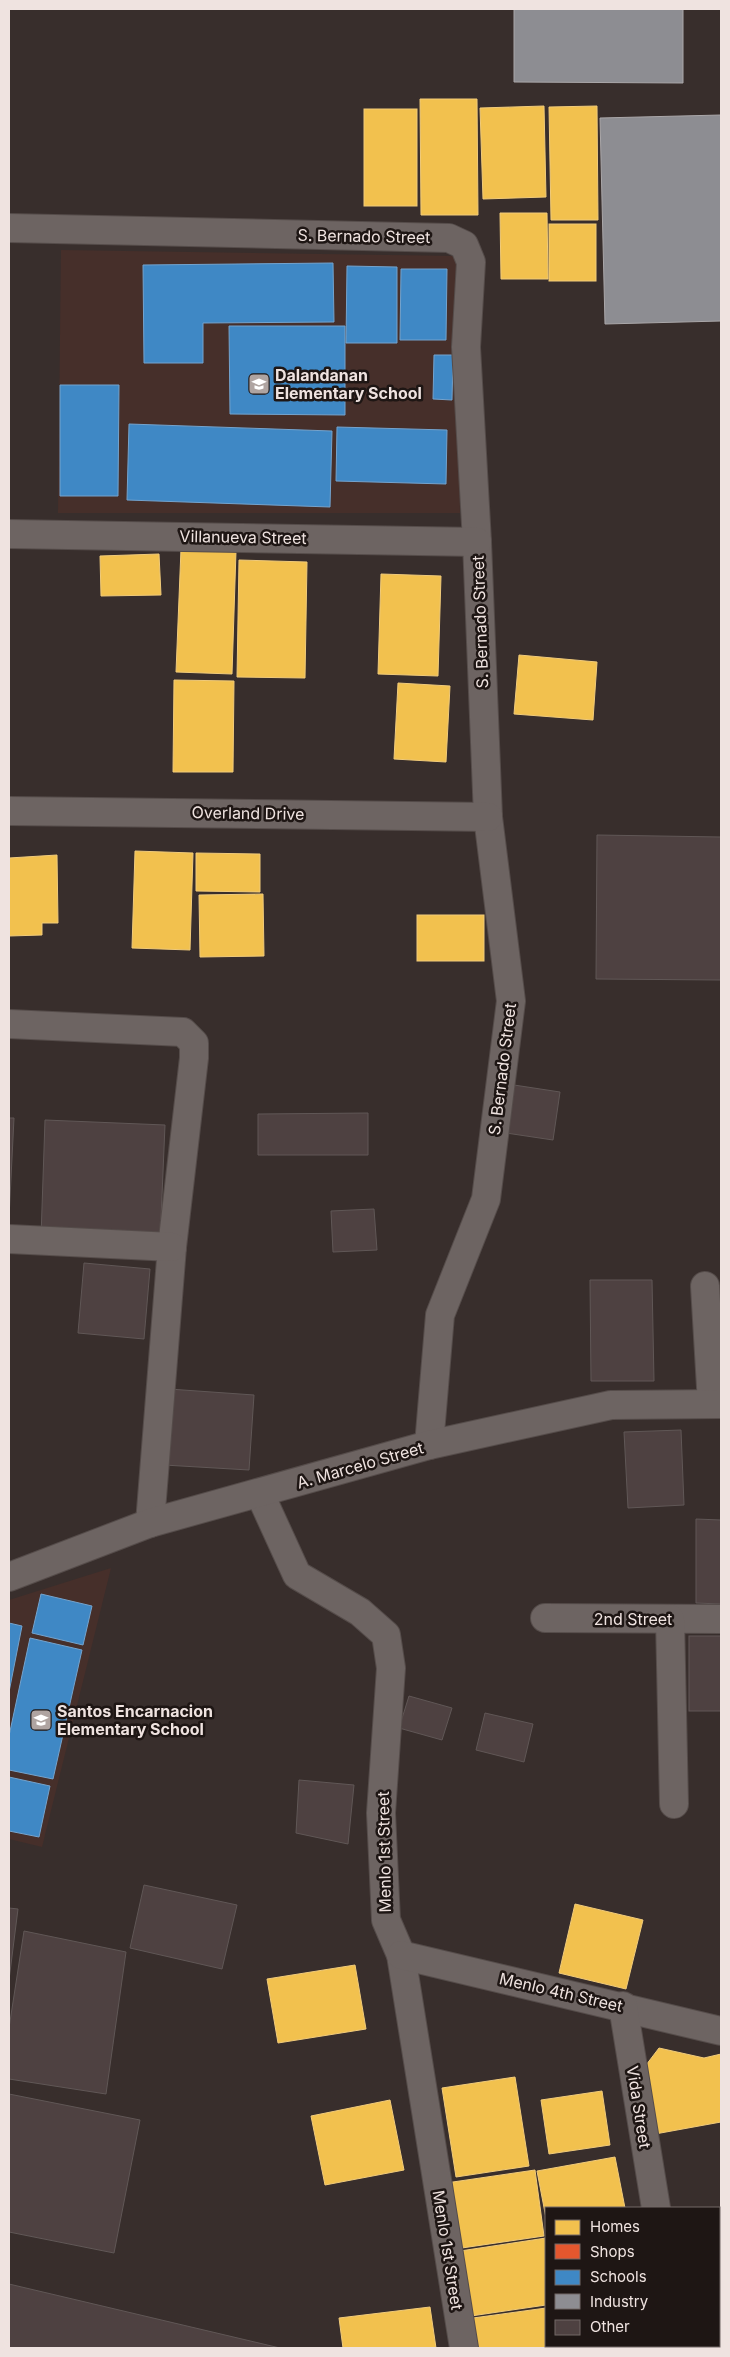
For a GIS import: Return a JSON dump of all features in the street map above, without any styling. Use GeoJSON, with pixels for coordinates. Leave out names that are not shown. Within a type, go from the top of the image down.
{"type":"FeatureCollection","features":[{"type":"Feature","properties":{"kind":"street","name":"S. Bernado Street"},"geometry":{"type":"LineString","coordinates":[[9,228],[449,238],[464,245],[471,262],[466,347],[477,542],[488,816],[511,1001],[486,1199],[440,1315],[429,1444]]}},
{"type":"Feature","properties":{"kind":"street","name":"Villanueva Street"},"geometry":{"type":"LineString","coordinates":[[9,534],[477,542]]}},
{"type":"Feature","properties":{"kind":"street","name":"Overland Drive"},"geometry":{"type":"LineString","coordinates":[[9,811],[488,816]]}},
{"type":"Feature","properties":{"kind":"street"},"geometry":{"type":"LineString","coordinates":[[9,1024],[183,1032],[194,1043],[194,1058],[172,1247],[150,1523]]}},
{"type":"Feature","properties":{"kind":"street"},"geometry":{"type":"LineString","coordinates":[[9,1239],[172,1247]]}},
{"type":"Feature","properties":{"kind":"street"},"geometry":{"type":"LineString","coordinates":[[705,1286],[717,1404]]}},
{"type":"Feature","properties":{"kind":"street","name":"A. Marcelo Street"},"geometry":{"type":"LineString","coordinates":[[9,1577],[150,1523],[260,1494],[429,1444],[611,1405],[717,1404]]}},
{"type":"Feature","properties":{"kind":"street","name":"Menlo 1st Street"},"geometry":{"type":"LineString","coordinates":[[260,1494],[298,1575],[360,1612],[386,1635],[391,1668],[381,1813],[386,1920],[401,1955],[464,2348]]}},
{"type":"Feature","properties":{"kind":"street","name":"2nd Street"},"geometry":{"type":"LineString","coordinates":[[545,1618],[721,1619]]}},
{"type":"Feature","properties":{"kind":"street"},"geometry":{"type":"LineString","coordinates":[[670,1619],[674,1804]]}},
{"type":"Feature","properties":{"kind":"street","name":"Menlo 4th Street"},"geometry":{"type":"LineString","coordinates":[[401,1955],[623,2006],[721,2031]]}},
{"type":"Feature","properties":{"kind":"street","name":"Vida Street"},"geometry":{"type":"LineString","coordinates":[[623,2006],[656,2207]]}},
{"type":"Feature","properties":{"kind":"shaded area","name":"Dalandanan Elementary School"},"geometry":{"type":"Polygon","coordinates":[[[61,250],[456,256],[460,513],[58,513],[61,250]]]}},
{"type":"Feature","properties":{"kind":"shaded area","name":"Santos Encarnacion Elementary School"},"geometry":{"type":"Polygon","coordinates":[[[111,1568],[42,1847],[9,1839],[9,1600],[111,1568]]]}},
{"type":"Feature","properties":{"kind":"building: Homes"},"geometry":{"type":"Polygon","coordinates":[[[420,99],[477,99],[478,215],[421,215],[420,99]]]}},
{"type":"Feature","properties":{"kind":"building: Homes"},"geometry":{"type":"Polygon","coordinates":[[[544,106],[546,197],[483,199],[480,108],[544,106]]]}},
{"type":"Feature","properties":{"kind":"building: Homes"},"geometry":{"type":"Polygon","coordinates":[[[597,106],[598,220],[551,220],[549,107],[597,106]]]}},
{"type":"Feature","properties":{"kind":"building: Homes"},"geometry":{"type":"Polygon","coordinates":[[[364,109],[417,109],[417,206],[364,206],[364,109]]]}},
{"type":"Feature","properties":{"kind":"building: Homes"},"geometry":{"type":"Polygon","coordinates":[[[500,213],[547,213],[548,279],[501,279],[500,213]]]}},
{"type":"Feature","properties":{"kind":"building: Homes"},"geometry":{"type":"Polygon","coordinates":[[[549,224],[596,224],[596,281],[549,281],[549,224]]]}},
{"type":"Feature","properties":{"kind":"building: Homes"},"geometry":{"type":"Polygon","coordinates":[[[181,549],[236,551],[232,674],[176,672],[181,549]]]}},
{"type":"Feature","properties":{"kind":"building: Homes"},"geometry":{"type":"Polygon","coordinates":[[[159,554],[161,595],[101,596],[100,556],[159,554]]]}},
{"type":"Feature","properties":{"kind":"building: Homes"},"geometry":{"type":"Polygon","coordinates":[[[239,560],[307,562],[305,678],[237,677],[239,560]]]}},
{"type":"Feature","properties":{"kind":"building: Homes"},"geometry":{"type":"Polygon","coordinates":[[[381,574],[441,576],[438,676],[378,674],[381,574]]]}},
{"type":"Feature","properties":{"kind":"building: Homes"},"geometry":{"type":"Polygon","coordinates":[[[519,655],[597,662],[593,720],[514,714],[519,655]]]}},
{"type":"Feature","properties":{"kind":"building: Homes"},"geometry":{"type":"Polygon","coordinates":[[[174,680],[234,681],[233,772],[173,772],[174,680]]]}},
{"type":"Feature","properties":{"kind":"building: Homes"},"geometry":{"type":"Polygon","coordinates":[[[398,683],[450,686],[446,762],[394,759],[398,683]]]}},
{"type":"Feature","properties":{"kind":"building: Homes"},"geometry":{"type":"Polygon","coordinates":[[[135,851],[193,853],[190,950],[132,948],[135,851]]]}},
{"type":"Feature","properties":{"kind":"building: Homes"},"geometry":{"type":"Polygon","coordinates":[[[196,853],[260,854],[260,892],[196,891],[196,853]]]}},
{"type":"Feature","properties":{"kind":"building: Homes"},"geometry":{"type":"Polygon","coordinates":[[[57,855],[58,923],[42,923],[42,935],[9,936],[9,858],[57,855]]]}},
{"type":"Feature","properties":{"kind":"building: Homes"},"geometry":{"type":"Polygon","coordinates":[[[263,894],[264,956],[200,957],[199,895],[263,894]]]}},
{"type":"Feature","properties":{"kind":"building: Homes"},"geometry":{"type":"Polygon","coordinates":[[[417,915],[484,915],[484,961],[417,961],[417,915]]]}},
{"type":"Feature","properties":{"kind":"building: Homes"},"geometry":{"type":"Polygon","coordinates":[[[575,1904],[643,1920],[626,1989],[559,1973],[575,1904]]]}},
{"type":"Feature","properties":{"kind":"building: Homes"},"geometry":{"type":"Polygon","coordinates":[[[355,1965],[366,2029],[278,2043],[267,1979],[355,1965]]]}},
{"type":"Feature","properties":{"kind":"building: Homes"},"geometry":{"type":"Polygon","coordinates":[[[659,2048],[704,2058],[721,2054],[721,2122],[655,2134],[643,2069],[659,2048]]]}},
{"type":"Feature","properties":{"kind":"building: Homes"},"geometry":{"type":"Polygon","coordinates":[[[515,2077],[529,2166],[456,2177],[442,2088],[515,2077]]]}},
{"type":"Feature","properties":{"kind":"building: Homes"},"geometry":{"type":"Polygon","coordinates":[[[602,2091],[610,2145],[549,2154],[541,2100],[602,2091]]]}},
{"type":"Feature","properties":{"kind":"building: Homes"},"geometry":{"type":"Polygon","coordinates":[[[390,2100],[404,2170],[325,2185],[311,2116],[390,2100]]]}},
{"type":"Feature","properties":{"kind":"building: Homes"},"geometry":{"type":"Polygon","coordinates":[[[615,2157],[625,2207],[545,2207],[545,2213],[537,2171],[615,2157]]]}},
{"type":"Feature","properties":{"kind":"building: Homes"},"geometry":{"type":"Polygon","coordinates":[[[535,2170],[544,2236],[455,2249],[446,2183],[535,2170]]]}},
{"type":"Feature","properties":{"kind":"building: Homes"},"geometry":{"type":"Polygon","coordinates":[[[545,2238],[545,2305],[471,2316],[460,2251],[545,2238]]]}},
{"type":"Feature","properties":{"kind":"building: Homes"},"geometry":{"type":"Polygon","coordinates":[[[720,2273],[721,2273],[720,2340],[720,2273]]]}},
{"type":"Feature","properties":{"kind":"building: Homes"},"geometry":{"type":"Polygon","coordinates":[[[430,2307],[436,2348],[343,2348],[339,2318],[430,2307]]]}},
{"type":"Feature","properties":{"kind":"building: Homes"},"geometry":{"type":"Polygon","coordinates":[[[545,2308],[545,2347],[560,2348],[477,2348],[473,2318],[545,2308]]]}},
{"type":"Feature","properties":{"kind":"building: Homes"},"geometry":{"type":"Polygon","coordinates":[[[562,2347],[656,2347],[656,2348],[562,2347]]]}},
{"type":"Feature","properties":{"kind":"building: Shops"},"geometry":{"type":"Polygon","coordinates":[[[720,2208],[721,2208],[720,2269],[720,2208]]]}},
{"type":"Feature","properties":{"kind":"building: Schools"},"geometry":{"type":"Polygon","coordinates":[[[333,263],[334,322],[203,323],[203,363],[144,363],[143,265],[333,263]]]}},
{"type":"Feature","properties":{"kind":"building: Schools"},"geometry":{"type":"Polygon","coordinates":[[[347,266],[397,267],[397,343],[346,343],[347,266]]]}},
{"type":"Feature","properties":{"kind":"building: Schools"},"geometry":{"type":"Polygon","coordinates":[[[401,269],[447,269],[446,340],[400,340],[401,269]]]}},
{"type":"Feature","properties":{"kind":"building: Schools"},"geometry":{"type":"Polygon","coordinates":[[[229,326],[345,326],[345,415],[230,414],[229,326]]]}},
{"type":"Feature","properties":{"kind":"building: Schools"},"geometry":{"type":"Polygon","coordinates":[[[434,355],[453,355],[452,400],[433,399],[434,355]]]}},
{"type":"Feature","properties":{"kind":"building: Schools"},"geometry":{"type":"Polygon","coordinates":[[[60,385],[119,385],[118,496],[60,496],[60,385]]]}},
{"type":"Feature","properties":{"kind":"building: Schools"},"geometry":{"type":"Polygon","coordinates":[[[129,424],[332,431],[330,507],[127,500],[129,424]]]}},
{"type":"Feature","properties":{"kind":"building: Schools"},"geometry":{"type":"Polygon","coordinates":[[[337,427],[447,430],[446,484],[336,481],[337,427]]]}},
{"type":"Feature","properties":{"kind":"building: Schools"},"geometry":{"type":"Polygon","coordinates":[[[41,1594],[92,1606],[83,1645],[32,1633],[41,1594]]]}},
{"type":"Feature","properties":{"kind":"building: Schools"},"geometry":{"type":"Polygon","coordinates":[[[9,1623],[22,1626],[9,1692],[9,1623]]]}},
{"type":"Feature","properties":{"kind":"building: Schools"},"geometry":{"type":"Polygon","coordinates":[[[30,1638],[82,1650],[53,1779],[9,1770],[9,1736],[30,1638]]]}},
{"type":"Feature","properties":{"kind":"building: Schools"},"geometry":{"type":"Polygon","coordinates":[[[9,1777],[50,1786],[39,1837],[9,1831],[9,1777]]]}},
{"type":"Feature","properties":{"kind":"building: Industry"},"geometry":{"type":"Polygon","coordinates":[[[514,9],[683,9],[683,83],[514,82],[514,9]]]}},
{"type":"Feature","properties":{"kind":"building: Industry"},"geometry":{"type":"Polygon","coordinates":[[[721,115],[721,321],[605,324],[600,118],[721,115]]]}},
{"type":"Feature","properties":{"kind":"building: Other"},"geometry":{"type":"Polygon","coordinates":[[[597,835],[721,837],[721,980],[596,979],[597,835]]]}},
{"type":"Feature","properties":{"kind":"building: Other"},"geometry":{"type":"Polygon","coordinates":[[[514,1085],[560,1092],[553,1140],[506,1133],[514,1085]]]}},
{"type":"Feature","properties":{"kind":"building: Other"},"geometry":{"type":"Polygon","coordinates":[[[368,1113],[368,1155],[258,1155],[258,1114],[368,1113]]]}},
{"type":"Feature","properties":{"kind":"building: Other"},"geometry":{"type":"Polygon","coordinates":[[[9,1118],[14,1118],[9,1218],[9,1118]]]}},
{"type":"Feature","properties":{"kind":"building: Other"},"geometry":{"type":"Polygon","coordinates":[[[45,1120],[165,1125],[160,1242],[41,1237],[45,1120]]]}},
{"type":"Feature","properties":{"kind":"building: Other"},"geometry":{"type":"Polygon","coordinates":[[[374,1209],[377,1250],[333,1252],[331,1211],[374,1209]]]}},
{"type":"Feature","properties":{"kind":"building: Other"},"geometry":{"type":"Polygon","coordinates":[[[84,1263],[150,1269],[144,1339],[78,1333],[84,1263]]]}},
{"type":"Feature","properties":{"kind":"building: Other"},"geometry":{"type":"Polygon","coordinates":[[[590,1280],[652,1280],[654,1381],[591,1381],[590,1280]]]}},
{"type":"Feature","properties":{"kind":"building: Other"},"geometry":{"type":"Polygon","coordinates":[[[169,1389],[254,1395],[249,1470],[164,1465],[169,1389]]]}},
{"type":"Feature","properties":{"kind":"building: Other"},"geometry":{"type":"Polygon","coordinates":[[[681,1430],[684,1505],[628,1508],[624,1432],[681,1430]]]}},
{"type":"Feature","properties":{"kind":"building: Other"},"geometry":{"type":"Polygon","coordinates":[[[696,1519],[721,1520],[721,1604],[696,1603],[696,1519]]]}},
{"type":"Feature","properties":{"kind":"building: Other"},"geometry":{"type":"Polygon","coordinates":[[[689,1636],[721,1636],[721,1711],[689,1711],[689,1636]]]}},
{"type":"Feature","properties":{"kind":"building: Other"},"geometry":{"type":"Polygon","coordinates":[[[409,1696],[452,1708],[442,1740],[399,1728],[409,1696]]]}},
{"type":"Feature","properties":{"kind":"building: Other"},"geometry":{"type":"Polygon","coordinates":[[[485,1713],[533,1724],[524,1762],[476,1750],[485,1713]]]}},
{"type":"Feature","properties":{"kind":"building: Other"},"geometry":{"type":"Polygon","coordinates":[[[299,1780],[354,1785],[348,1844],[296,1833],[299,1780]]]}},
{"type":"Feature","properties":{"kind":"building: Other"},"geometry":{"type":"Polygon","coordinates":[[[144,1885],[237,1905],[222,1969],[130,1948],[144,1885]]]}},
{"type":"Feature","properties":{"kind":"building: Other"},"geometry":{"type":"Polygon","coordinates":[[[9,1908],[18,1909],[9,1980],[9,1908]]]}},
{"type":"Feature","properties":{"kind":"building: Other"},"geometry":{"type":"Polygon","coordinates":[[[24,1931],[126,1952],[106,2094],[9,2079],[9,2028],[24,1931]]]}},
{"type":"Feature","properties":{"kind":"building: Other"},"geometry":{"type":"Polygon","coordinates":[[[9,2094],[140,2120],[114,2253],[9,2232],[9,2094]]]}},
{"type":"Feature","properties":{"kind":"building: Other"},"geometry":{"type":"Polygon","coordinates":[[[9,2284],[280,2348],[9,2348],[9,2284]]]}},
{"type":"Feature","properties":{"kind":"place","name":"Dalandanan Elementary School"},"geometry":{"type":"Point","coordinates":[259,384]}},
{"type":"Feature","properties":{"kind":"place","name":"Santos Encarnacion Elementary School"},"geometry":{"type":"Point","coordinates":[41,1720]}}]}
